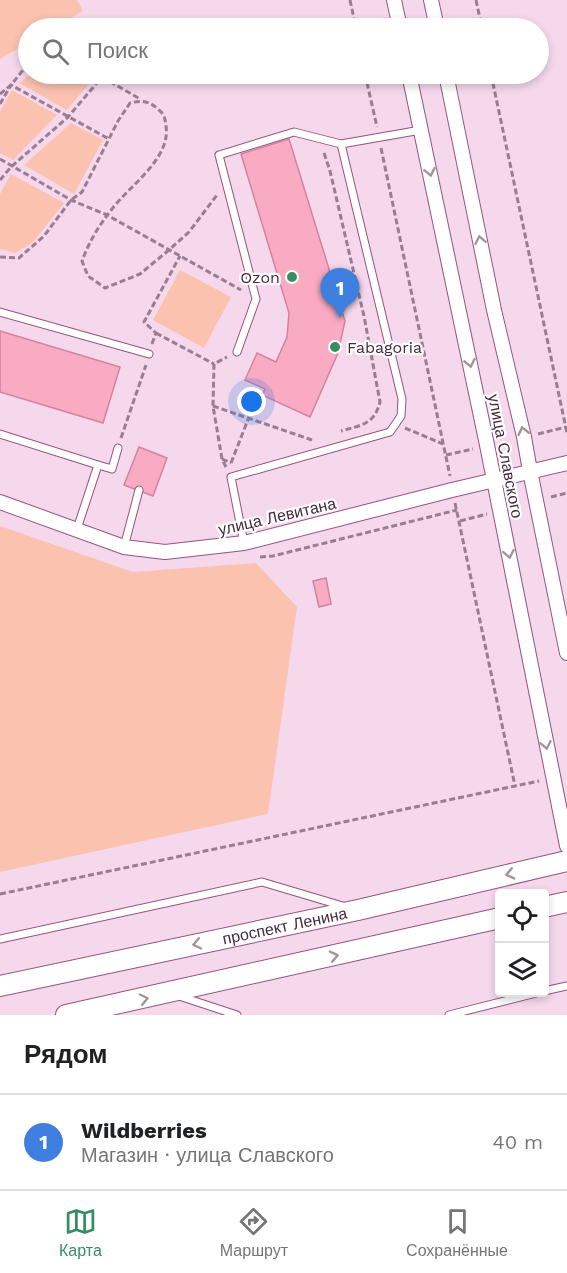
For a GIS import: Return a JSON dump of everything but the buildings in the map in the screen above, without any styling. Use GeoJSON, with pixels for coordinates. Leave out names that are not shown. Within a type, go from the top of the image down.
{"type":"FeatureCollection","features":[{"type":"Feature","properties":{"kind":"street"},"geometry":{"type":"LineString","coordinates":[[394,0],[398,18]]}},
{"type":"Feature","properties":{"kind":"street"},"geometry":{"type":"LineString","coordinates":[[431,0],[435,18]]}},
{"type":"Feature","properties":{"kind":"street","name":"улица Славского"},"geometry":{"type":"LineString","coordinates":[[411,84],[488,445],[567,846]]}},
{"type":"Feature","properties":{"kind":"street","name":"улица Славского"},"geometry":{"type":"LineString","coordinates":[[448,84],[494,310],[525,438],[567,653]]}},
{"type":"Feature","properties":{"kind":"street","name":"улица Левитана"},"geometry":{"type":"LineString","coordinates":[[0,502],[124,547],[165,552],[244,543],[494,479],[567,463]]}},
{"type":"Feature","properties":{"kind":"street","name":"проспект Ленина"},"geometry":{"type":"LineString","coordinates":[[0,986],[358,910],[567,861]]}},
{"type":"Feature","properties":{"kind":"street"},"geometry":{"type":"LineString","coordinates":[[549,906],[567,902]]}},
{"type":"Feature","properties":{"kind":"street"},"geometry":{"type":"LineString","coordinates":[[66,1015],[495,919]]}},
{"type":"Feature","properties":{"kind":"lane"},"geometry":{"type":"LineString","coordinates":[[237,352],[256,299],[219,155],[294,132],[341,144],[421,130]]}},
{"type":"Feature","properties":{"kind":"lane"},"geometry":{"type":"LineString","coordinates":[[244,543],[231,477],[390,432],[401,416],[402,399],[341,144]]}},
{"type":"Feature","properties":{"kind":"lane"},"geometry":{"type":"LineString","coordinates":[[0,312],[149,354]]}},
{"type":"Feature","properties":{"kind":"lane"},"geometry":{"type":"LineString","coordinates":[[0,434],[112,469],[118,448]]}},
{"type":"Feature","properties":{"kind":"lane"},"geometry":{"type":"LineString","coordinates":[[77,529],[98,465]]}},
{"type":"Feature","properties":{"kind":"lane"},"geometry":{"type":"LineString","coordinates":[[124,547],[139,490]]}},
{"type":"Feature","properties":{"kind":"lane"},"geometry":{"type":"LineString","coordinates":[[0,939],[262,882],[358,910]]}},
{"type":"Feature","properties":{"kind":"lane"},"geometry":{"type":"LineString","coordinates":[[549,990],[567,986]]}},
{"type":"Feature","properties":{"kind":"lane"},"geometry":{"type":"LineString","coordinates":[[170,993],[237,1015]]}},
{"type":"Feature","properties":{"kind":"lane"},"geometry":{"type":"LineString","coordinates":[[449,1015],[523,997]]}},
{"type":"Feature","properties":{"kind":"path"},"geometry":{"type":"LineString","coordinates":[[350,0],[354,18]]}},
{"type":"Feature","properties":{"kind":"path"},"geometry":{"type":"LineString","coordinates":[[476,0],[480,18]]}},
{"type":"Feature","properties":{"kind":"path"},"geometry":{"type":"LineString","coordinates":[[0,104],[18,77]]}},
{"type":"Feature","properties":{"kind":"path"},"geometry":{"type":"LineString","coordinates":[[0,180],[11,167],[68,117],[96,84]]}},
{"type":"Feature","properties":{"kind":"path"},"geometry":{"type":"LineString","coordinates":[[117,84],[154,105],[164,114],[168,136],[153,166],[107,215],[93,235],[81,261],[88,276],[105,288],[140,274],[189,232],[226,182]]}},
{"type":"Feature","properties":{"kind":"path"},"geometry":{"type":"LineString","coordinates":[[367,84],[515,786]]}},
{"type":"Feature","properties":{"kind":"path"},"geometry":{"type":"LineString","coordinates":[[493,84],[567,433]]}},
{"type":"Feature","properties":{"kind":"path"},"geometry":{"type":"LineString","coordinates":[[0,94],[12,85]]}},
{"type":"Feature","properties":{"kind":"path"},"geometry":{"type":"LineString","coordinates":[[12,85],[109,139]]}},
{"type":"Feature","properties":{"kind":"path"},"geometry":{"type":"LineString","coordinates":[[0,257],[20,258],[44,236],[71,200],[82,192],[118,121],[130,103],[142,100]]}},
{"type":"Feature","properties":{"kind":"path"},"geometry":{"type":"LineString","coordinates":[[319,138],[330,171],[364,316],[380,402],[377,414],[367,423],[334,433]]}},
{"type":"Feature","properties":{"kind":"path"},"geometry":{"type":"LineString","coordinates":[[0,159],[71,200],[107,215],[256,299]]}},
{"type":"Feature","properties":{"kind":"path"},"geometry":{"type":"LineString","coordinates":[[156,333],[214,364]]}},
{"type":"Feature","properties":{"kind":"path"},"geometry":{"type":"LineString","coordinates":[[214,364],[237,352]]}},
{"type":"Feature","properties":{"kind":"path"},"geometry":{"type":"LineString","coordinates":[[214,364],[213,406],[222,459],[231,477]]}},
{"type":"Feature","properties":{"kind":"path"},"geometry":{"type":"LineString","coordinates":[[213,406],[312,440],[302,444]]}},
{"type":"Feature","properties":{"kind":"path"},"geometry":{"type":"LineString","coordinates":[[230,463],[249,417]]}},
{"type":"Feature","properties":{"kind":"path"},"geometry":{"type":"LineString","coordinates":[[395,424],[443,444]]}},
{"type":"Feature","properties":{"kind":"path"},"geometry":{"type":"LineString","coordinates":[[525,438],[566,427]]}},
{"type":"Feature","properties":{"kind":"path"},"geometry":{"type":"LineString","coordinates":[[446,455],[488,445]]}},
{"type":"Feature","properties":{"kind":"path"},"geometry":{"type":"LineString","coordinates":[[222,459],[230,463],[240,463]]}},
{"type":"Feature","properties":{"kind":"path"},"geometry":{"type":"LineString","coordinates":[[0,894],[552,778]]}},
{"type":"Feature","properties":{"kind":"shaded area"},"geometry":{"type":"Polygon","coordinates":[[[0,0],[77,0],[83,11],[71,18],[18,18],[18,49],[0,59],[0,0]]]}},
{"type":"Feature","properties":{"kind":"shaded area"},"geometry":{"type":"Polygon","coordinates":[[[21,84],[89,84],[67,110],[21,84]]]}},
{"type":"Feature","properties":{"kind":"shaded area"},"geometry":{"type":"Polygon","coordinates":[[[12,90],[57,115],[13,160],[0,153],[0,112],[12,90]]]}},
{"type":"Feature","properties":{"kind":"shaded area"},"geometry":{"type":"Polygon","coordinates":[[[71,123],[103,140],[74,194],[24,165],[71,123]]]}},
{"type":"Feature","properties":{"kind":"shaded area"},"geometry":{"type":"Polygon","coordinates":[[[11,174],[64,203],[33,242],[15,253],[0,249],[0,194],[11,174]]]}},
{"type":"Feature","properties":{"kind":"shaded area"},"geometry":{"type":"Polygon","coordinates":[[[180,270],[231,297],[204,348],[153,320],[180,270]]]}},
{"type":"Feature","properties":{"kind":"shaded area"},"geometry":{"type":"Polygon","coordinates":[[[0,526],[133,572],[256,563],[297,607],[268,814],[0,872],[0,526]]]}},
{"type":"Feature","properties":{"kind":"place","name":"Ozon"},"geometry":{"type":"Point","coordinates":[292,277]}},
{"type":"Feature","properties":{"kind":"place","name":"Wildberries"},"geometry":{"type":"Point","coordinates":[340,318]}},
{"type":"Feature","properties":{"kind":"place","name":"Fabagoria"},"geometry":{"type":"Point","coordinates":[335,347]}}]}
